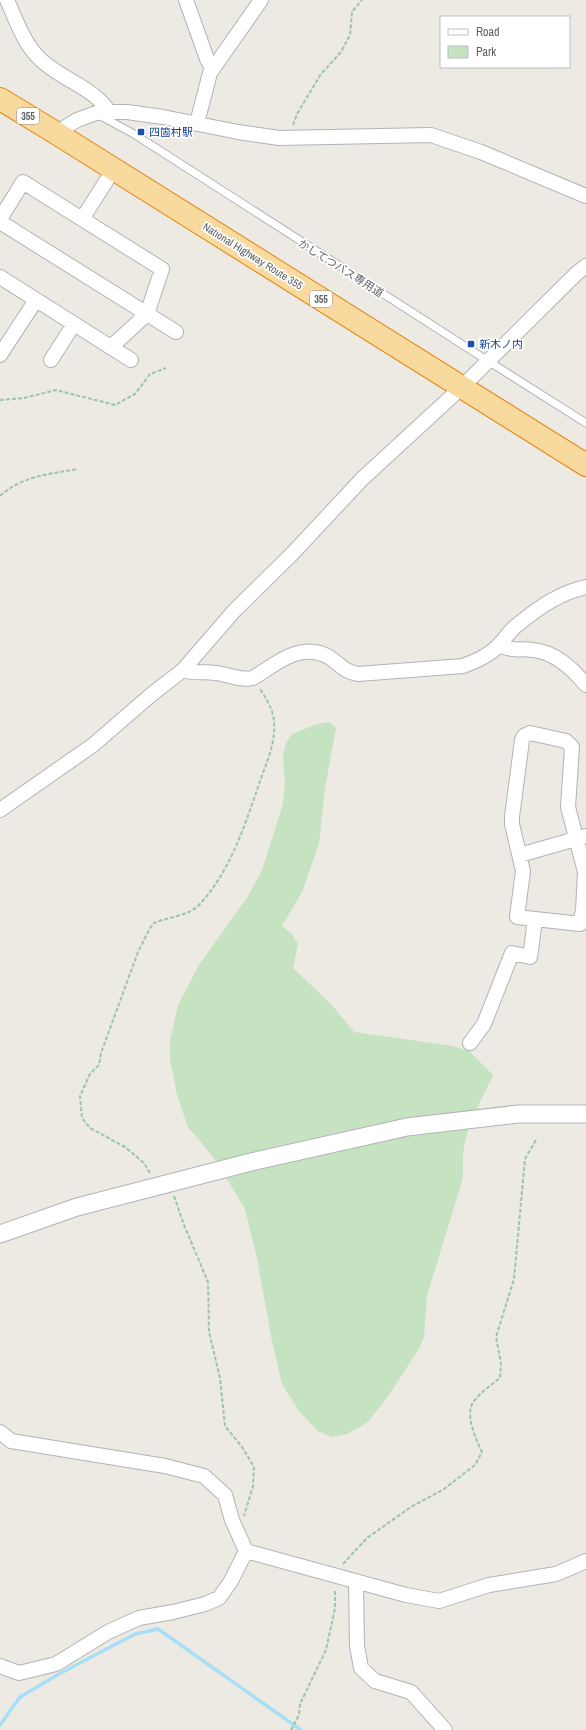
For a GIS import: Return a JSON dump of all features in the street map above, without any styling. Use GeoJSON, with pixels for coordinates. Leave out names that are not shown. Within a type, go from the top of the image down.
{"type":"FeatureCollection","features":[{"type":"Feature","properties":{"kind":"highway","name":"National Highway Route 355"},"geometry":{"type":"LineString","coordinates":[[0,99],[56,132],[586,465]]}},
{"type":"Feature","properties":{"kind":"street"},"geometry":{"type":"LineString","coordinates":[[7,0],[27,42],[34,52],[54,70],[99,99],[102,112]]}},
{"type":"Feature","properties":{"kind":"street"},"geometry":{"type":"LineString","coordinates":[[186,0],[206,59],[212,68]]}},
{"type":"Feature","properties":{"kind":"street"},"geometry":{"type":"LineString","coordinates":[[197,124],[208,76],[212,68],[261,0]]}},
{"type":"Feature","properties":{"kind":"street"},"geometry":{"type":"LineString","coordinates":[[56,132],[77,120],[102,112],[126,112],[279,138],[431,135],[481,152],[586,196]]}},
{"type":"Feature","properties":{"kind":"street"},"geometry":{"type":"LineString","coordinates":[[82,219],[114,169]]}},
{"type":"Feature","properties":{"kind":"street"},"geometry":{"type":"LineString","coordinates":[[111,347],[147,314],[162,268],[23,182],[0,221],[147,314],[176,332]]}},
{"type":"Feature","properties":{"kind":"street"},"geometry":{"type":"LineString","coordinates":[[0,810],[93,745],[152,694],[183,670],[234,612],[292,554],[362,479],[462,387],[577,273],[586,266]]}},
{"type":"Feature","properties":{"kind":"street"},"geometry":{"type":"LineString","coordinates":[[0,277],[131,360]]}},
{"type":"Feature","properties":{"kind":"street"},"geometry":{"type":"LineString","coordinates":[[0,356],[36,300]]}},
{"type":"Feature","properties":{"kind":"street"},"geometry":{"type":"LineString","coordinates":[[51,360],[74,324]]}},
{"type":"Feature","properties":{"kind":"street"},"geometry":{"type":"LineString","coordinates":[[183,670],[199,674],[214,672],[240,679],[253,678],[298,652],[308,651],[322,654],[343,669],[358,674],[463,666],[484,657],[499,645],[516,626],[545,606],[573,590],[586,587]]}},
{"type":"Feature","properties":{"kind":"street"},"geometry":{"type":"LineString","coordinates":[[499,645],[514,651],[531,649],[544,652],[567,665],[586,685]]}},
{"type":"Feature","properties":{"kind":"street"},"geometry":{"type":"LineString","coordinates":[[530,733],[566,741],[572,747],[568,807],[581,837],[585,872],[583,910],[580,924],[517,917],[523,880],[520,855],[512,824],[512,817],[522,740],[527,734],[530,733]]}},
{"type":"Feature","properties":{"kind":"street"},"geometry":{"type":"LineString","coordinates":[[520,855],[581,837]]}},
{"type":"Feature","properties":{"kind":"street"},"geometry":{"type":"LineString","coordinates":[[470,1043],[484,1024],[512,953],[530,957],[535,920]]}},
{"type":"Feature","properties":{"kind":"street"},"geometry":{"type":"LineString","coordinates":[[0,1234],[77,1208],[170,1183],[251,1162],[407,1127],[518,1114],[586,1114]]}},
{"type":"Feature","properties":{"kind":"street"},"geometry":{"type":"LineString","coordinates":[[0,1432],[11,1441],[165,1466],[204,1476],[225,1495],[232,1520],[246,1551]]}},
{"type":"Feature","properties":{"kind":"street"},"geometry":{"type":"LineString","coordinates":[[246,1551],[406,1595],[439,1601],[489,1585],[556,1574],[586,1561]]}},
{"type":"Feature","properties":{"kind":"street"},"geometry":{"type":"LineString","coordinates":[[0,1666],[19,1673],[56,1664],[108,1632],[139,1618],[205,1604],[219,1598],[231,1581],[246,1551]]}},
{"type":"Feature","properties":{"kind":"street"},"geometry":{"type":"LineString","coordinates":[[356,1581],[357,1646],[361,1668],[375,1681],[411,1692],[445,1730]]}},
{"type":"Feature","properties":{"kind":"lane","name":"かしてつバス専用道"},"geometry":{"type":"LineString","coordinates":[[102,112],[488,362],[586,422]]}},
{"type":"Feature","properties":{"kind":"path"},"geometry":{"type":"LineString","coordinates":[[290,137],[297,114],[303,103],[324,69],[341,52],[350,35],[352,12],[362,0]]}},
{"type":"Feature","properties":{"kind":"path"},"geometry":{"type":"LineString","coordinates":[[0,400],[24,398],[56,390],[115,405],[135,394],[150,374],[166,368]]}},
{"type":"Feature","properties":{"kind":"path"},"geometry":{"type":"LineString","coordinates":[[0,496],[35,476],[78,469]]}},
{"type":"Feature","properties":{"kind":"path"},"geometry":{"type":"LineString","coordinates":[[238,1533],[250,1503],[254,1486],[254,1467],[242,1446],[225,1426],[220,1378],[209,1332],[208,1282],[184,1225],[170,1183],[149,1172],[144,1163],[125,1147],[90,1128],[82,1118],[80,1096],[90,1074],[99,1064],[101,1053],[138,952],[150,928],[154,923],[190,911],[198,906],[220,875],[246,822],[268,759],[274,736],[274,722],[270,704],[253,678]]}},
{"type":"Feature","properties":{"kind":"path"},"geometry":{"type":"LineString","coordinates":[[291,1730],[299,1715],[300,1704],[326,1650],[335,1608],[336,1576],[347,1558],[367,1538],[411,1507],[444,1489],[475,1465],[482,1452],[473,1434],[470,1418],[473,1402],[500,1378],[501,1363],[496,1337],[514,1279],[525,1159],[536,1140]]}},
{"type":"Feature","properties":{"kind":"green space"},"geometry":{"type":"Polygon","coordinates":[[[329,722],[336,728],[325,788],[319,844],[302,892],[282,926],[292,934],[298,944],[293,968],[332,1005],[354,1032],[453,1046],[469,1051],[493,1075],[472,1119],[466,1138],[463,1151],[462,1181],[427,1296],[424,1337],[420,1347],[389,1395],[368,1422],[347,1434],[331,1437],[318,1431],[299,1411],[282,1384],[271,1336],[257,1258],[245,1209],[214,1158],[188,1127],[177,1095],[170,1060],[170,1041],[178,1005],[199,965],[248,896],[262,870],[283,804],[285,783],[283,756],[286,743],[292,734],[317,724],[329,722]]]}},
{"type":"Feature","properties":{"kind":"waterway"},"geometry":{"type":"LineString","coordinates":[[0,1725],[20,1697],[59,1674],[135,1634],[158,1629],[301,1730]]}},
{"type":"Feature","properties":{"kind":"place","name":"四箇村駅"},"geometry":{"type":"Point","coordinates":[141,132]}},
{"type":"Feature","properties":{"kind":"place","name":"新木ノ内"},"geometry":{"type":"Point","coordinates":[471,344]}}]}
